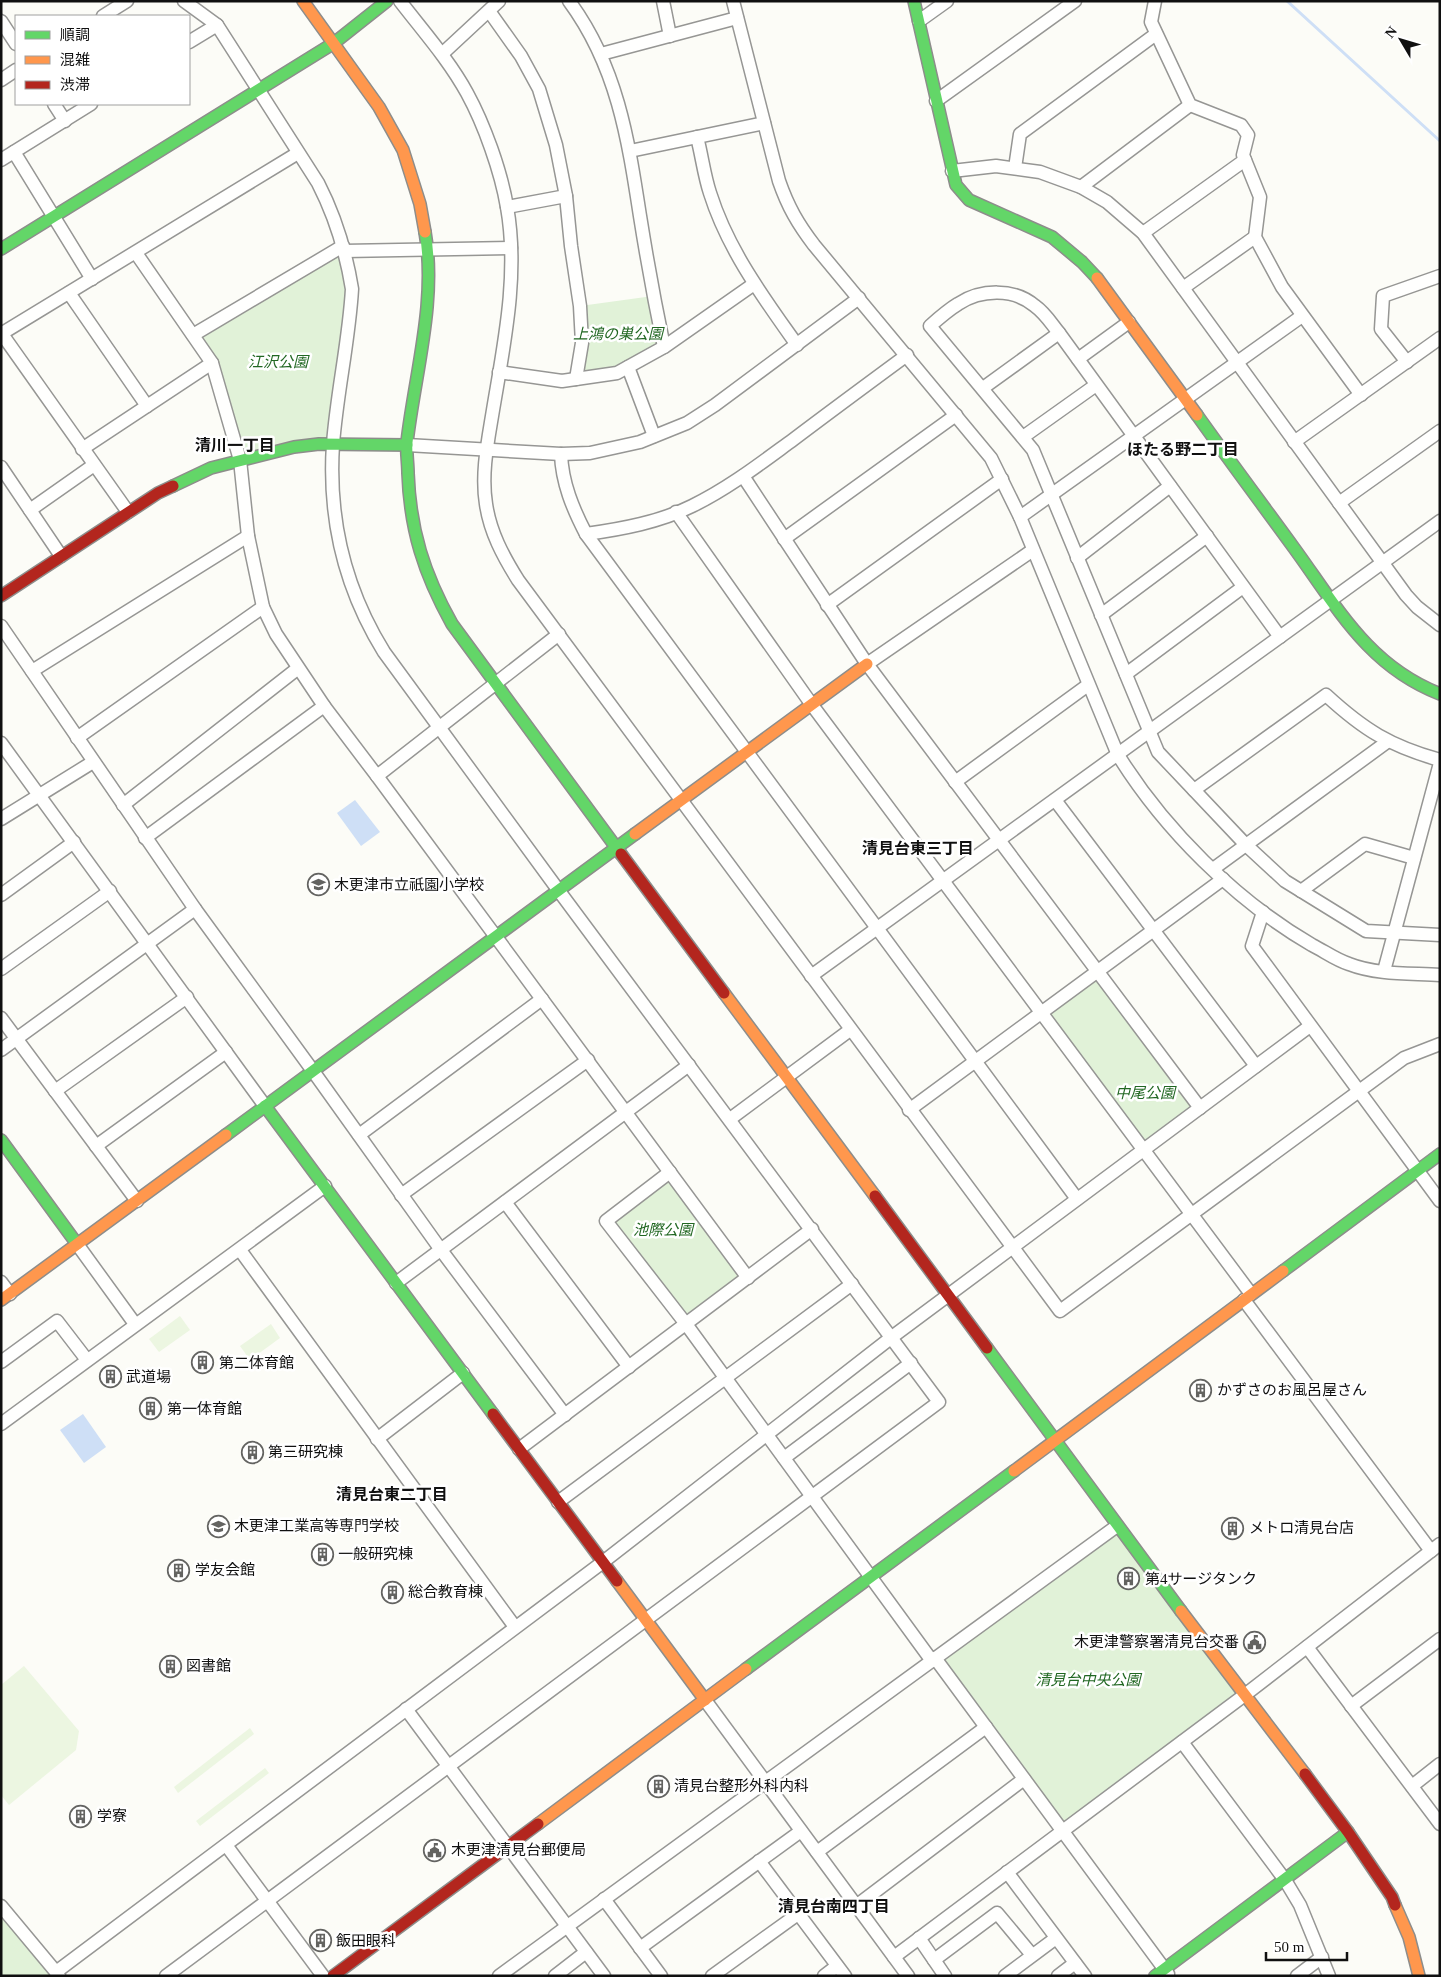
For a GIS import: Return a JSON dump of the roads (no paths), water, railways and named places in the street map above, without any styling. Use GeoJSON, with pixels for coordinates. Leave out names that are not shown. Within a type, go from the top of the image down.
{"type":"FeatureCollection","features":[{"type":"Feature","properties":{"kind":"street"},"geometry":{"type":"LineString","coordinates":[[104,15],[126,1]]}},
{"type":"Feature","properties":{"kind":"street"},"geometry":{"type":"LineString","coordinates":[[166,1976],[939,1402],[559,891],[369,628],[349,579],[337,532],[332,495],[333,443],[352,289],[332,210],[318,183],[217,25],[184,1]]}},
{"type":"Feature","properties":{"kind":"street"},"geometry":{"type":"LineString","coordinates":[[303,1],[379,106],[403,150],[420,204],[428,250],[428,289],[407,445],[409,500],[418,548],[438,599],[447,616],[494,684],[1056,1440],[1117,1526],[1246,1694],[1348,1832],[1392,1897],[1409,1937],[1416,1974]]}},
{"type":"Feature","properties":{"kind":"street"},"geometry":{"type":"LineString","coordinates":[[1,249],[334,43],[387,1]]}},
{"type":"Feature","properties":{"kind":"street"},"geometry":{"type":"LineString","coordinates":[[400,1],[442,54],[467,92],[484,128],[507,207],[511,248],[506,324],[484,483],[490,524],[497,543],[518,580],[1060,1311],[1404,1058],[1440,1044]]}},
{"type":"Feature","properties":{"kind":"street"},"geometry":{"type":"LineString","coordinates":[[442,54],[500,1]]}},
{"type":"Feature","properties":{"kind":"street"},"geometry":{"type":"LineString","coordinates":[[568,1],[601,54],[621,110],[630,151],[653,296],[664,348]]}},
{"type":"Feature","properties":{"kind":"street"},"geometry":{"type":"LineString","coordinates":[[663,1],[670,36]]}},
{"type":"Feature","properties":{"kind":"street"},"geometry":{"type":"LineString","coordinates":[[733,1],[764,124],[787,205],[797,223],[814,245],[991,458],[1020,517],[1118,755],[1150,803],[1223,879],[1288,930],[1349,964],[1364,969],[1440,975]]}},
{"type":"Feature","properties":{"kind":"street"},"geometry":{"type":"LineString","coordinates":[[914,1],[956,185],[969,200],[1037,229],[1066,248],[1096,276],[1362,641],[1381,660],[1402,676],[1440,694]]}},
{"type":"Feature","properties":{"kind":"street"},"geometry":{"type":"LineString","coordinates":[[919,21],[946,1]]}},
{"type":"Feature","properties":{"kind":"street"},"geometry":{"type":"LineString","coordinates":[[936,101],[1075,1]]}},
{"type":"Feature","properties":{"kind":"street"},"geometry":{"type":"LineString","coordinates":[[1155,1],[1151,22],[1190,105],[1241,125],[1248,135],[1243,155],[1260,197],[1255,237],[1282,288],[1362,395]]}},
{"type":"Feature","properties":{"kind":"street"},"geometry":{"type":"LineString","coordinates":[[489,11],[521,56],[539,89],[556,145],[566,196],[580,306],[582,343],[576,379]]}},
{"type":"Feature","properties":{"kind":"street"},"geometry":{"type":"LineString","coordinates":[[601,54],[737,18]]}},
{"type":"Feature","properties":{"kind":"street"},"geometry":{"type":"LineString","coordinates":[[1,20],[15,42]]}},
{"type":"Feature","properties":{"kind":"street"},"geometry":{"type":"LineString","coordinates":[[190,41],[217,25]]}},
{"type":"Feature","properties":{"kind":"street"},"geometry":{"type":"LineString","coordinates":[[1015,168],[1020,134],[1156,34]]}},
{"type":"Feature","properties":{"kind":"street"},"geometry":{"type":"LineString","coordinates":[[1,80],[15,71]]}},
{"type":"Feature","properties":{"kind":"street"},"geometry":{"type":"LineString","coordinates":[[55,105],[65,120]]}},
{"type":"Feature","properties":{"kind":"street"},"geometry":{"type":"LineString","coordinates":[[1,160],[90,105]]}},
{"type":"Feature","properties":{"kind":"street"},"geometry":{"type":"LineString","coordinates":[[1081,187],[1190,105]]}},
{"type":"Feature","properties":{"kind":"street"},"geometry":{"type":"LineString","coordinates":[[630,151],[764,124]]}},
{"type":"Feature","properties":{"kind":"street"},"geometry":{"type":"LineString","coordinates":[[697,137],[710,192],[734,251],[754,284],[797,345]]}},
{"type":"Feature","properties":{"kind":"street"},"geometry":{"type":"LineString","coordinates":[[14,152],[92,280]]}},
{"type":"Feature","properties":{"kind":"street"},"geometry":{"type":"LineString","coordinates":[[128,512],[2,334],[298,153]]}},
{"type":"Feature","properties":{"kind":"street"},"geometry":{"type":"LineString","coordinates":[[1143,233],[1245,160]]}},
{"type":"Feature","properties":{"kind":"street"},"geometry":{"type":"LineString","coordinates":[[952,171],[996,166],[1040,172],[1081,187],[1107,202],[1143,233],[1406,595],[1437,619]]}},
{"type":"Feature","properties":{"kind":"street"},"geometry":{"type":"LineString","coordinates":[[507,207],[566,196]]}},
{"type":"Feature","properties":{"kind":"street"},"geometry":{"type":"LineString","coordinates":[[1183,288],[1255,237]]}},
{"type":"Feature","properties":{"kind":"street"},"geometry":{"type":"LineString","coordinates":[[193,335],[343,249],[428,250],[511,248]]}},
{"type":"Feature","properties":{"kind":"street"},"geometry":{"type":"LineString","coordinates":[[136,253],[212,363],[240,460],[248,536],[263,607],[276,634],[297,669],[324,706],[748,1278]]}},
{"type":"Feature","properties":{"kind":"street"},"geometry":{"type":"LineString","coordinates":[[1407,362],[1381,329],[1383,296],[1440,276]]}},
{"type":"Feature","properties":{"kind":"street"},"geometry":{"type":"LineString","coordinates":[[499,372],[562,381],[617,373],[664,348],[754,284]]}},
{"type":"Feature","properties":{"kind":"street"},"geometry":{"type":"LineString","coordinates":[[1280,637],[1059,332],[1034,305],[1020,297],[1006,293],[989,292],[958,303],[930,326],[1033,450],[1158,752],[1246,845],[1285,881],[1366,931],[1440,935]]}},
{"type":"Feature","properties":{"kind":"street"},"geometry":{"type":"LineString","coordinates":[[69,293],[147,406]]}},
{"type":"Feature","properties":{"kind":"street"},"geometry":{"type":"LineString","coordinates":[[1,596],[158,493],[210,468],[240,460],[294,447],[333,443],[407,445],[561,454],[590,453],[616,448],[654,436],[687,423],[715,405],[859,298]]}},
{"type":"Feature","properties":{"kind":"street"},"geometry":{"type":"LineString","coordinates":[[1020,517],[1302,316]]}},
{"type":"Feature","properties":{"kind":"street"},"geometry":{"type":"LineString","coordinates":[[1078,359],[1129,322]]}},
{"type":"Feature","properties":{"kind":"street"},"geometry":{"type":"LineString","coordinates":[[983,388],[1059,332]]}},
{"type":"Feature","properties":{"kind":"street"},"geometry":{"type":"LineString","coordinates":[[1294,442],[1440,338]]}},
{"type":"Feature","properties":{"kind":"street"},"geometry":{"type":"LineString","coordinates":[[586,534],[629,526],[692,506],[743,476],[907,355]]}},
{"type":"Feature","properties":{"kind":"street"},"geometry":{"type":"LineString","coordinates":[[82,449],[212,363]]}},
{"type":"Feature","properties":{"kind":"street"},"geometry":{"type":"LineString","coordinates":[[628,367],[654,436]]}},
{"type":"Feature","properties":{"kind":"street"},"geometry":{"type":"LineString","coordinates":[[1023,437],[1096,384]]}},
{"type":"Feature","properties":{"kind":"street"},"geometry":{"type":"LineString","coordinates":[[784,540],[956,415]]}},
{"type":"Feature","properties":{"kind":"street"},"geometry":{"type":"LineString","coordinates":[[1339,503],[1440,431]]}},
{"type":"Feature","properties":{"kind":"street"},"geometry":{"type":"LineString","coordinates":[[561,454],[562,471],[567,490],[586,534],[1077,1199]]}},
{"type":"Feature","properties":{"kind":"street"},"geometry":{"type":"LineString","coordinates":[[30,510],[94,465]]}},
{"type":"Feature","properties":{"kind":"street"},"geometry":{"type":"LineString","coordinates":[[1,467],[62,556]]}},
{"type":"Feature","properties":{"kind":"street"},"geometry":{"type":"LineString","coordinates":[[743,476],[867,664],[1200,1108]]}},
{"type":"Feature","properties":{"kind":"street"},"geometry":{"type":"LineString","coordinates":[[827,605],[1002,479]]}},
{"type":"Feature","properties":{"kind":"street"},"geometry":{"type":"LineString","coordinates":[[1077,558],[1170,486]]}},
{"type":"Feature","properties":{"kind":"street"},"geometry":{"type":"LineString","coordinates":[[676,512],[812,705],[1192,1215],[1248,1297],[1436,1550],[894,1957]]}},
{"type":"Feature","properties":{"kind":"street"},"geometry":{"type":"LineString","coordinates":[[810,976],[1440,521]]}},
{"type":"Feature","properties":{"kind":"street"},"geometry":{"type":"LineString","coordinates":[[32,671],[248,536]]}},
{"type":"Feature","properties":{"kind":"street"},"geometry":{"type":"LineString","coordinates":[[1101,615],[1207,536]]}},
{"type":"Feature","properties":{"kind":"street"},"geometry":{"type":"LineString","coordinates":[[1,1282],[6,1297],[867,664],[1034,550]]}},
{"type":"Feature","properties":{"kind":"street"},"geometry":{"type":"LineString","coordinates":[[1126,674],[1244,587]]}},
{"type":"Feature","properties":{"kind":"street"},"geometry":{"type":"LineString","coordinates":[[77,738],[263,607]]}},
{"type":"Feature","properties":{"kind":"street"},"geometry":{"type":"LineString","coordinates":[[1,626],[195,909],[441,1250],[565,1415]]}},
{"type":"Feature","properties":{"kind":"street"},"geometry":{"type":"LineString","coordinates":[[377,776],[559,634]]}},
{"type":"Feature","properties":{"kind":"street"},"geometry":{"type":"LineString","coordinates":[[123,805],[297,669]]}},
{"type":"Feature","properties":{"kind":"street"},"geometry":{"type":"LineString","coordinates":[[955,782],[1088,685]]}},
{"type":"Feature","properties":{"kind":"street"},"geometry":{"type":"LineString","coordinates":[[1194,790],[1326,695],[1352,718],[1387,742],[1440,762],[1384,971]]}},
{"type":"Feature","properties":{"kind":"street"},"geometry":{"type":"LineString","coordinates":[[145,838],[324,706]]}},
{"type":"Feature","properties":{"kind":"street"},"geometry":{"type":"LineString","coordinates":[[1213,869],[1387,742]]}},
{"type":"Feature","properties":{"kind":"street"},"geometry":{"type":"LineString","coordinates":[[3,747],[40,795],[265,1106],[908,1976]]}},
{"type":"Feature","properties":{"kind":"street"},"geometry":{"type":"LineString","coordinates":[[1,820],[93,762]]}},
{"type":"Feature","properties":{"kind":"street"},"geometry":{"type":"LineString","coordinates":[[1055,800],[1256,1066]]}},
{"type":"Feature","properties":{"kind":"street"},"geometry":{"type":"LineString","coordinates":[[1,894],[74,842]]}},
{"type":"Feature","properties":{"kind":"street"},"geometry":{"type":"LineString","coordinates":[[1301,891],[1365,844],[1414,858]]}},
{"type":"Feature","properties":{"kind":"street"},"geometry":{"type":"LineString","coordinates":[[910,1110],[1152,929],[1223,879]]}},
{"type":"Feature","properties":{"kind":"street"},"geometry":{"type":"LineString","coordinates":[[1,969],[110,891]]}},
{"type":"Feature","properties":{"kind":"street"},"geometry":{"type":"LineString","coordinates":[[1,1050],[195,909]]}},
{"type":"Feature","properties":{"kind":"street"},"geometry":{"type":"LineString","coordinates":[[1263,912],[1252,946],[1440,1201]]}},
{"type":"Feature","properties":{"kind":"street"},"geometry":{"type":"LineString","coordinates":[[55,1091],[187,997]]}},
{"type":"Feature","properties":{"kind":"street"},"geometry":{"type":"LineString","coordinates":[[359,1135],[542,999]]}},
{"type":"Feature","properties":{"kind":"street"},"geometry":{"type":"LineString","coordinates":[[1,1018],[137,1200]]}},
{"type":"Feature","properties":{"kind":"street"},"geometry":{"type":"LineString","coordinates":[[1,1906],[58,1974],[226,1845],[603,1562],[892,1337],[1310,1026]]}},
{"type":"Feature","properties":{"kind":"street"},"geometry":{"type":"LineString","coordinates":[[730,1119],[850,1030]]}},
{"type":"Feature","properties":{"kind":"street"},"geometry":{"type":"LineString","coordinates":[[96,1146],[226,1052]]}},
{"type":"Feature","properties":{"kind":"street"},"geometry":{"type":"LineString","coordinates":[[401,1195],[588,1060]]}},
{"type":"Feature","properties":{"kind":"street"},"geometry":{"type":"LineString","coordinates":[[396,1283],[689,1065]]}},
{"type":"Feature","properties":{"kind":"street"},"geometry":{"type":"LineString","coordinates":[[1,1140],[135,1324]]}},
{"type":"Feature","properties":{"kind":"street"},"geometry":{"type":"LineString","coordinates":[[333,1976],[1440,1154]]}},
{"type":"Feature","properties":{"kind":"street"},"geometry":{"type":"LineString","coordinates":[[670,1172],[606,1221],[686,1324],[870,1577],[986,1727],[1063,1831],[1163,1973],[1348,1832]]}},
{"type":"Feature","properties":{"kind":"street"},"geometry":{"type":"LineString","coordinates":[[1,1424],[325,1186]]}},
{"type":"Feature","properties":{"kind":"street"},"geometry":{"type":"LineString","coordinates":[[505,1202],[629,1367]]}},
{"type":"Feature","properties":{"kind":"street"},"geometry":{"type":"LineString","coordinates":[[519,1449],[812,1229]]}},
{"type":"Feature","properties":{"kind":"street"},"geometry":{"type":"LineString","coordinates":[[240,1250],[515,1627]]}},
{"type":"Feature","properties":{"kind":"street"},"geometry":{"type":"LineString","coordinates":[[558,1502],[852,1284]]}},
{"type":"Feature","properties":{"kind":"street"},"geometry":{"type":"LineString","coordinates":[[1,1362],[57,1321],[87,1360]]}},
{"type":"Feature","properties":{"kind":"street"},"geometry":{"type":"LineString","coordinates":[[784,1458],[911,1363]]}},
{"type":"Feature","properties":{"kind":"street"},"geometry":{"type":"LineString","coordinates":[[377,1439],[462,1373]]}},
{"type":"Feature","properties":{"kind":"street"},"geometry":{"type":"LineString","coordinates":[[499,1976],[1117,1526]]}},
{"type":"Feature","properties":{"kind":"street"},"geometry":{"type":"LineString","coordinates":[[1350,1706],[1440,1639]]}},
{"type":"Feature","properties":{"kind":"street"},"geometry":{"type":"LineString","coordinates":[[1307,1647],[1440,1824]]}},
{"type":"Feature","properties":{"kind":"street"},"geometry":{"type":"LineString","coordinates":[[406,1709],[604,1976]]}},
{"type":"Feature","properties":{"kind":"street"},"geometry":{"type":"LineString","coordinates":[[817,1852],[986,1727]]}},
{"type":"Feature","properties":{"kind":"street"},"geometry":{"type":"LineString","coordinates":[[1182,1742],[1300,1904],[1329,1976]]}},
{"type":"Feature","properties":{"kind":"street"},"geometry":{"type":"LineString","coordinates":[[1412,1786],[1440,1764]]}},
{"type":"Feature","properties":{"kind":"street"},"geometry":{"type":"LineString","coordinates":[[856,1906],[1024,1779]]}},
{"type":"Feature","properties":{"kind":"street"},"geometry":{"type":"LineString","coordinates":[[640,1948],[801,1831]]}},
{"type":"Feature","properties":{"kind":"street"},"geometry":{"type":"LineString","coordinates":[[226,1845],[323,1976]]}},
{"type":"Feature","properties":{"kind":"street"},"geometry":{"type":"LineString","coordinates":[[760,1862],[841,1971],[824,1976]]}},
{"type":"Feature","properties":{"kind":"street"},"geometry":{"type":"LineString","coordinates":[[1007,1872],[1085,1976]]}},
{"type":"Feature","properties":{"kind":"street"},"geometry":{"type":"LineString","coordinates":[[604,1899],[661,1976]]}},
{"type":"Feature","properties":{"kind":"street"},"geometry":{"type":"LineString","coordinates":[[934,1960],[997,1913],[1032,1955]]}},
{"type":"Feature","properties":{"kind":"street"},"geometry":{"type":"LineString","coordinates":[[712,1976],[798,1914]]}},
{"type":"Feature","properties":{"kind":"street"},"geometry":{"type":"LineString","coordinates":[[918,1938],[945,1976]]}},
{"type":"Feature","properties":{"kind":"street"},"geometry":{"type":"LineString","coordinates":[[1005,1976],[1056,1938]]}},
{"type":"Feature","properties":{"kind":"street"},"geometry":{"type":"LineString","coordinates":[[555,1976],[586,1952]]}},
{"type":"Feature","properties":{"kind":"street"},"geometry":{"type":"LineString","coordinates":[[1297,1976],[1322,1957]]}},
{"type":"Feature","properties":{"kind":"street"},"geometry":{"type":"LineString","coordinates":[[1058,1976],[1075,1963]]}},
{"type":"Feature","properties":{"kind":"water"},"geometry":{"type":"Polygon","coordinates":[[[355,800],[380,832],[361,846],[337,813],[355,800]]]}},
{"type":"Feature","properties":{"kind":"water"},"geometry":{"type":"Polygon","coordinates":[[[83,1414],[106,1447],[84,1463],[60,1430],[83,1414]]]}},
{"type":"Feature","properties":{"kind":"waterway"},"geometry":{"type":"LineString","coordinates":[[1287,1],[1440,141]]}},
{"type":"Feature","properties":{"kind":"place","name":"木更津市立祇園小学校"},"geometry":{"type":"Point","coordinates":[318,885]}},
{"type":"Feature","properties":{"kind":"place","name":"第二体育館"},"geometry":{"type":"Point","coordinates":[203,1363]}},
{"type":"Feature","properties":{"kind":"place","name":"武道場"},"geometry":{"type":"Point","coordinates":[110,1377]}},
{"type":"Feature","properties":{"kind":"place","name":"かずさのお風呂屋さん"},"geometry":{"type":"Point","coordinates":[1201,1390]}},
{"type":"Feature","properties":{"kind":"place","name":"第一体育館"},"geometry":{"type":"Point","coordinates":[151,1409]}},
{"type":"Feature","properties":{"kind":"place","name":"第三研究棟"},"geometry":{"type":"Point","coordinates":[252,1452]}},
{"type":"Feature","properties":{"kind":"place","name":"木更津工業高等専門学校"},"geometry":{"type":"Point","coordinates":[218,1526]}},
{"type":"Feature","properties":{"kind":"place","name":"メトロ清見台店"},"geometry":{"type":"Point","coordinates":[1233,1528]}},
{"type":"Feature","properties":{"kind":"place","name":"一般研究棟"},"geometry":{"type":"Point","coordinates":[322,1554]}},
{"type":"Feature","properties":{"kind":"place","name":"学友会館"},"geometry":{"type":"Point","coordinates":[179,1570]}},
{"type":"Feature","properties":{"kind":"place","name":"第4サージタンク"},"geometry":{"type":"Point","coordinates":[1129,1579]}},
{"type":"Feature","properties":{"kind":"place","name":"総合教育棟"},"geometry":{"type":"Point","coordinates":[392,1592]}},
{"type":"Feature","properties":{"kind":"place","name":"木更津警察署清見台交番"},"geometry":{"type":"Point","coordinates":[1255,1642]}},
{"type":"Feature","properties":{"kind":"place","name":"図書館"},"geometry":{"type":"Point","coordinates":[170,1666]}},
{"type":"Feature","properties":{"kind":"place","name":"清見台整形外科内科"},"geometry":{"type":"Point","coordinates":[658,1786]}},
{"type":"Feature","properties":{"kind":"place","name":"学寮"},"geometry":{"type":"Point","coordinates":[81,1816]}},
{"type":"Feature","properties":{"kind":"place","name":"木更津清見台郵便局"},"geometry":{"type":"Point","coordinates":[435,1850]}},
{"type":"Feature","properties":{"kind":"place","name":"飯田眼科"},"geometry":{"type":"Point","coordinates":[320,1941]}},
{"type":"Feature","properties":{"kind":"district","name":"清川一丁目"},"geometry":{"type":"Point","coordinates":[235,445]}},
{"type":"Feature","properties":{"kind":"district","name":"ほたる野二丁目"},"geometry":{"type":"Point","coordinates":[1183,449]}},
{"type":"Feature","properties":{"kind":"district","name":"清見台東三丁目"},"geometry":{"type":"Point","coordinates":[918,848]}},
{"type":"Feature","properties":{"kind":"district","name":"清見台東二丁目"},"geometry":{"type":"Point","coordinates":[392,1494]}},
{"type":"Feature","properties":{"kind":"district","name":"清見台南四丁目"},"geometry":{"type":"Point","coordinates":[834,1906]}},
{"type":"Feature","properties":{"kind":"park label","name":"上鴻の巣公園"},"geometry":{"type":"Point","coordinates":[618,334]}},
{"type":"Feature","properties":{"kind":"park label","name":"江沢公園"},"geometry":{"type":"Point","coordinates":[278,362]}},
{"type":"Feature","properties":{"kind":"park label","name":"中尾公園"},"geometry":{"type":"Point","coordinates":[1145,1093]}},
{"type":"Feature","properties":{"kind":"park label","name":"池際公園"},"geometry":{"type":"Point","coordinates":[663,1230]}},
{"type":"Feature","properties":{"kind":"park label","name":"清見台中央公園"},"geometry":{"type":"Point","coordinates":[1088,1680]}}]}
